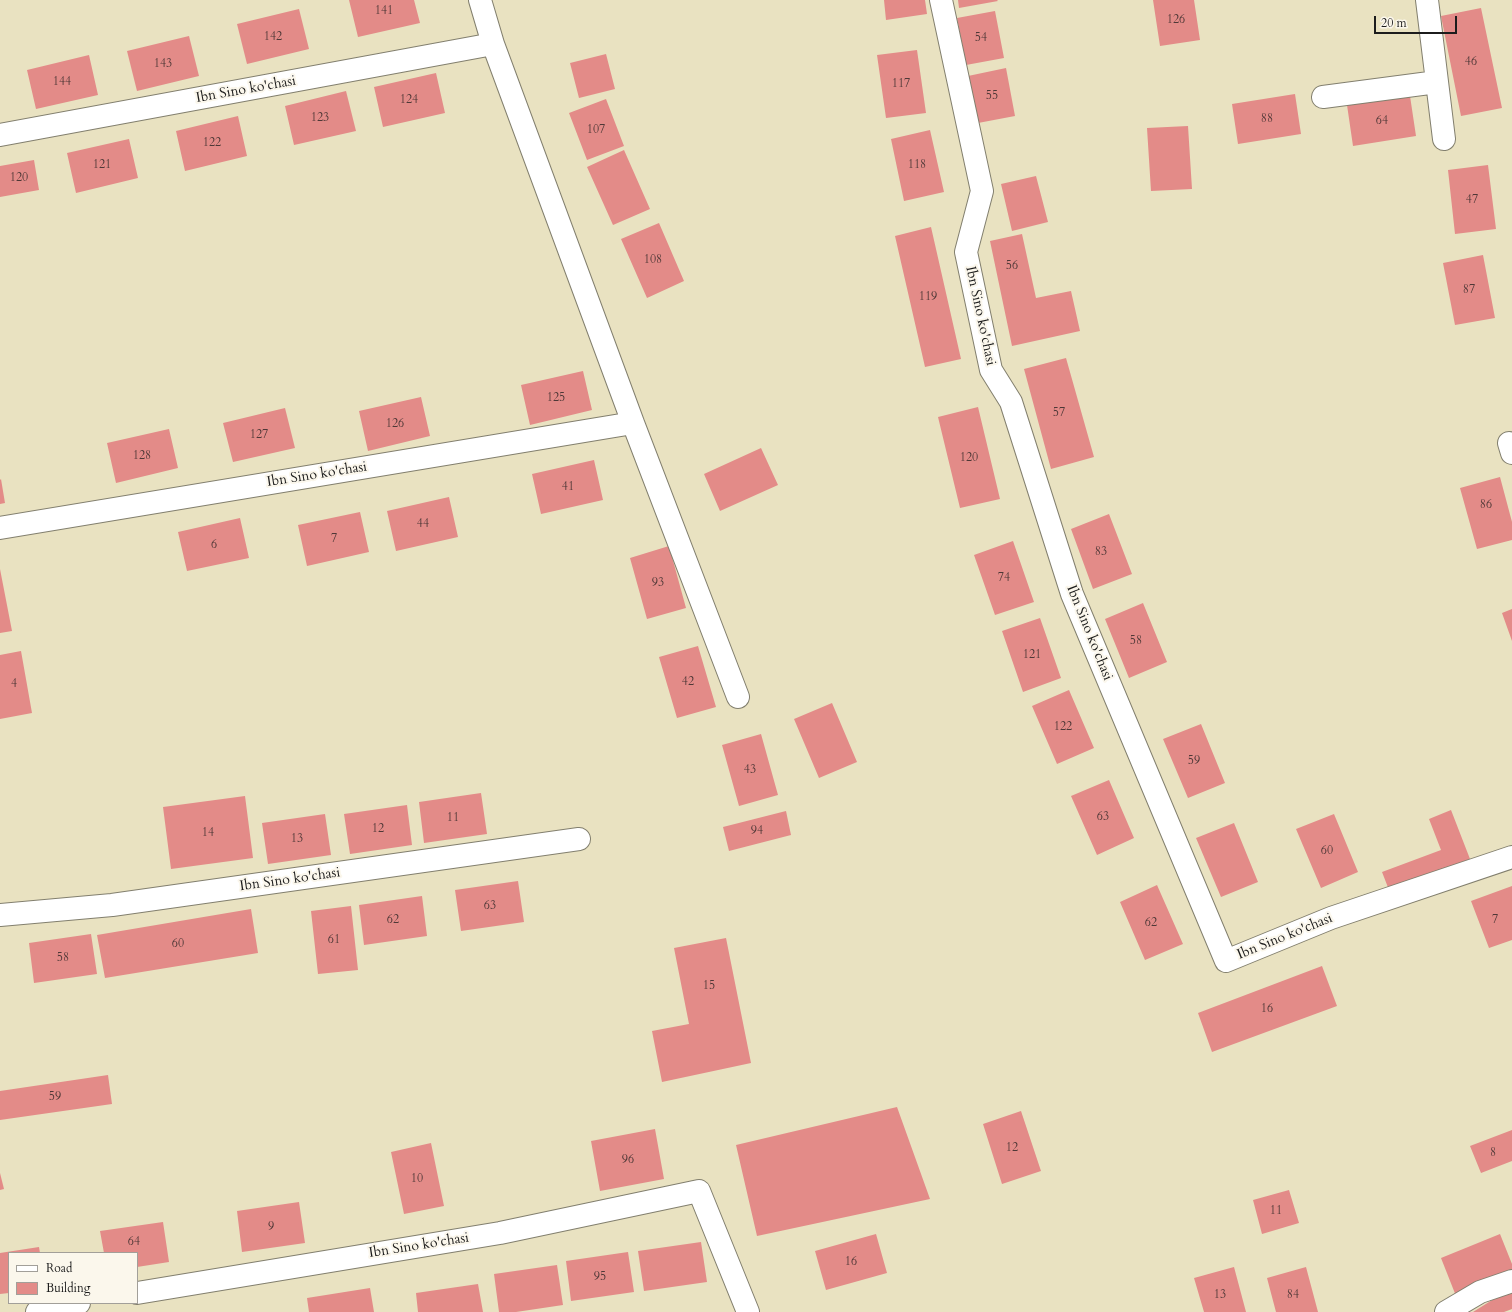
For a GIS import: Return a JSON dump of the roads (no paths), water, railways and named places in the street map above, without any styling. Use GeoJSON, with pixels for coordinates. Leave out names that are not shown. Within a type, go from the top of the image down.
{"type":"FeatureCollection","features":[{"type":"Feature","properties":{"kind":"street"},"geometry":{"type":"LineString","coordinates":[[480,0],[493,44],[633,423],[738,697]]}},
{"type":"Feature","properties":{"kind":"street","name":"Ibn Sino ko'chasi"},"geometry":{"type":"LineString","coordinates":[[942,0],[982,191],[966,252],[991,370],[1011,402],[1072,594],[1226,961],[1331,918],[1512,857]]}},
{"type":"Feature","properties":{"kind":"street"},"geometry":{"type":"LineString","coordinates":[[1427,0],[1444,139]]}},
{"type":"Feature","properties":{"kind":"street","name":"Ibn Sino ko'chasi"},"geometry":{"type":"LineString","coordinates":[[0,135],[493,44]]}},
{"type":"Feature","properties":{"kind":"street"},"geometry":{"type":"LineString","coordinates":[[1323,98],[1437,82]]}},
{"type":"Feature","properties":{"kind":"street","name":"Ibn Sino ko'chasi"},"geometry":{"type":"LineString","coordinates":[[0,528],[633,423]]}},
{"type":"Feature","properties":{"kind":"street","name":"Ibn Sino ko'chasi"},"geometry":{"type":"LineString","coordinates":[[0,915],[112,905],[579,839]]}},
{"type":"Feature","properties":{"kind":"street","name":"Ibn Sino ko'chasi"},"geometry":{"type":"LineString","coordinates":[[138,1293],[500,1233],[699,1191],[748,1312]]}},
{"type":"Feature","properties":{"kind":"street"},"geometry":{"type":"LineString","coordinates":[[1446,1312],[1480,1292],[1512,1281]]}},
{"type":"Feature","properties":{"kind":"street"},"geometry":{"type":"LineString","coordinates":[[37,1312],[74,1304]]}}]}
